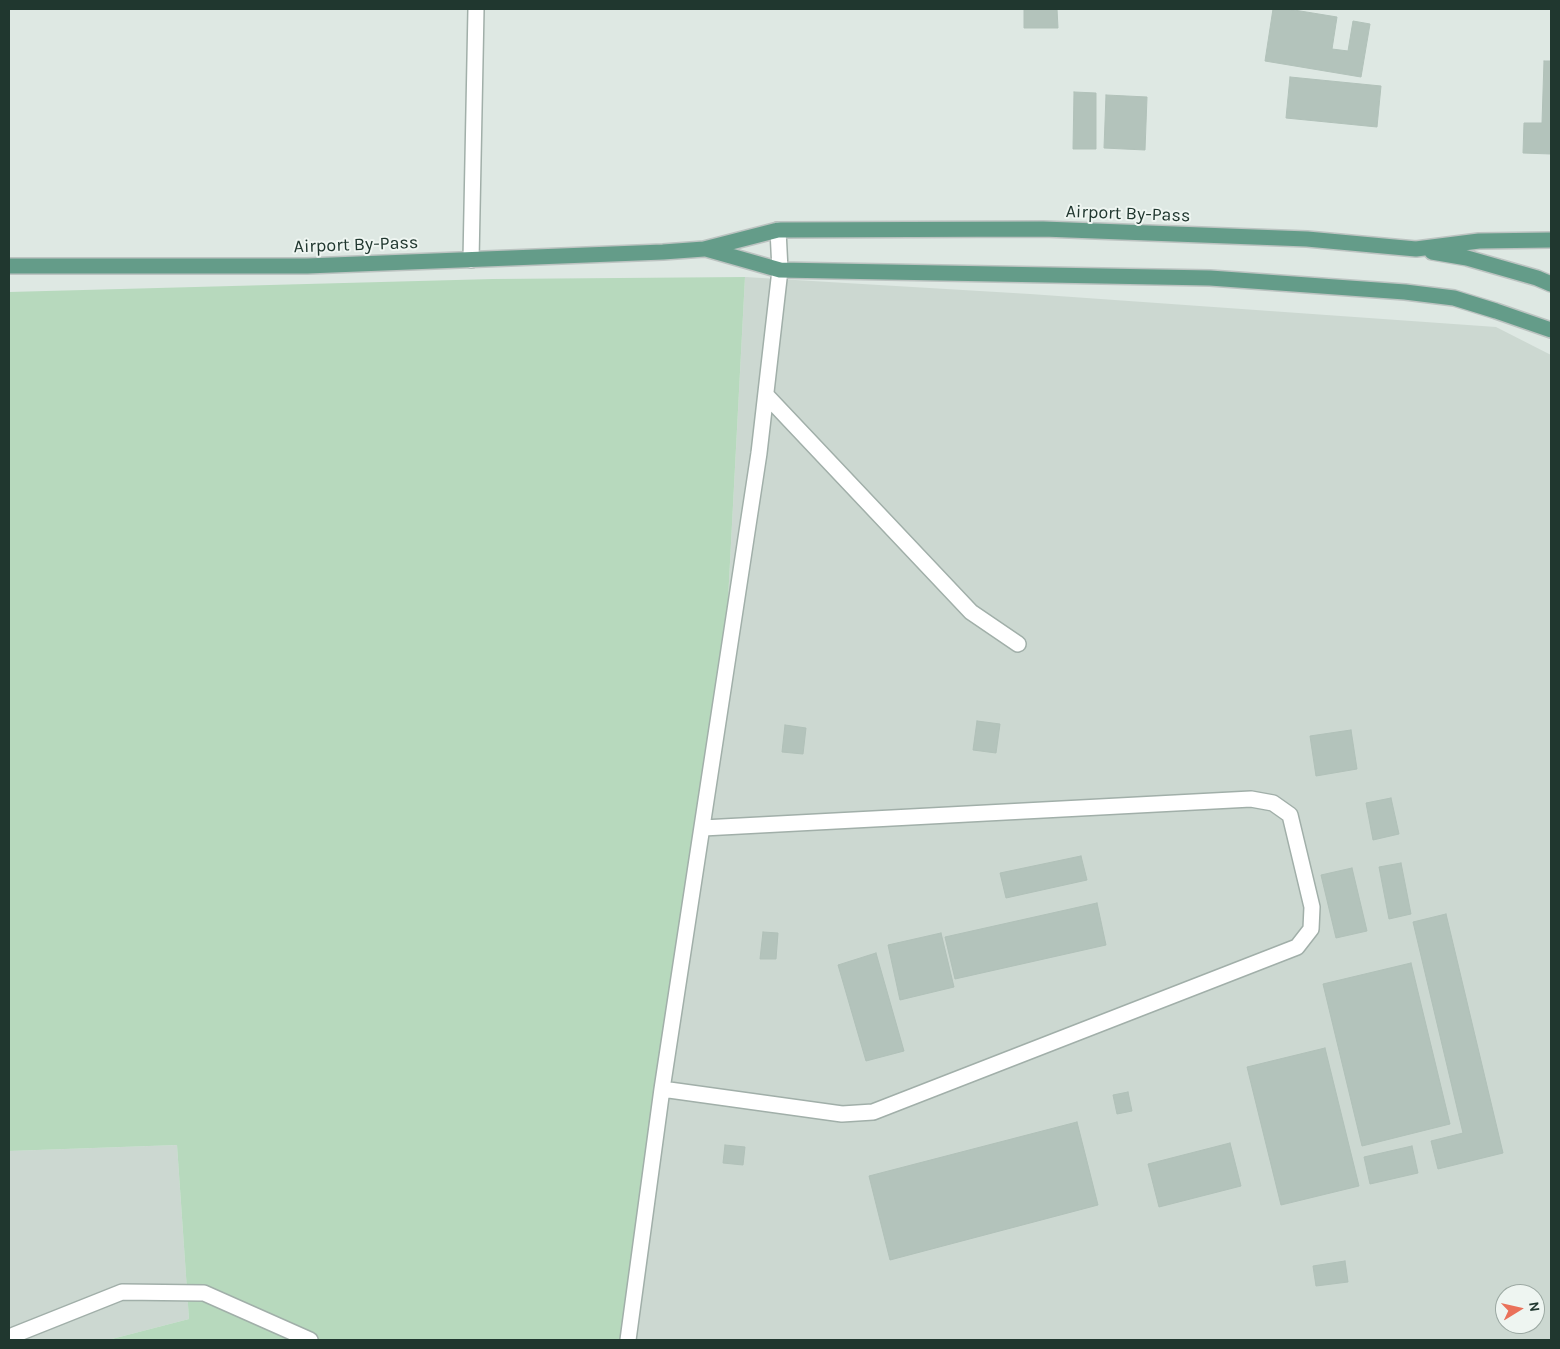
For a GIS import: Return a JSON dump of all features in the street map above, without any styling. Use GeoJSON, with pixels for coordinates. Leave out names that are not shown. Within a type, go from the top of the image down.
{"type":"FeatureCollection","features":[{"type":"Feature","properties":{"kind":"main road","name":"Airport By-Pass"},"geometry":{"type":"LineString","coordinates":[[9,266],[307,266],[471,260],[704,249],[778,230],[1043,229],[1307,239],[1416,249],[1479,241],[1551,240]]}},
{"type":"Feature","properties":{"kind":"main road","name":"Airport By-Pass"},"geometry":{"type":"LineString","coordinates":[[704,249],[780,270],[1210,278],[1405,292],[1454,298],[1551,330]]}},
{"type":"Feature","properties":{"kind":"main road"},"geometry":{"type":"LineString","coordinates":[[1416,249],[1467,258],[1537,278],[1551,284]]}},
{"type":"Feature","properties":{"kind":"street"},"geometry":{"type":"LineString","coordinates":[[471,260],[476,9]]}},
{"type":"Feature","properties":{"kind":"street"},"geometry":{"type":"LineString","coordinates":[[628,1340],[662,1089],[759,453],[780,270],[778,230]]}},
{"type":"Feature","properties":{"kind":"street"},"geometry":{"type":"LineString","coordinates":[[766,395],[970,612],[1018,644]]}},
{"type":"Feature","properties":{"kind":"street"},"geometry":{"type":"LineString","coordinates":[[662,1089],[842,1114],[873,1112],[1297,947],[1311,929],[1312,907],[1290,815],[1273,803],[1252,799],[702,828]]}},
{"type":"Feature","properties":{"kind":"street"},"geometry":{"type":"LineString","coordinates":[[9,1340],[14,1335],[122,1292],[204,1293],[310,1340]]}},
{"type":"Feature","properties":{"kind":"shaded area"},"geometry":{"type":"Polygon","coordinates":[[[745,277],[1030,294],[1496,327],[1551,355],[1551,1340],[625,1340],[720,752],[745,277]]]}},
{"type":"Feature","properties":{"kind":"shaded area"},"geometry":{"type":"Polygon","coordinates":[[[177,1145],[189,1319],[108,1340],[9,1340],[9,1151],[177,1145]]]}},
{"type":"Feature","properties":{"kind":"green space"},"geometry":{"type":"Polygon","coordinates":[[[745,277],[720,752],[625,1340],[108,1340],[189,1319],[177,1145],[9,1151],[9,292],[493,279],[745,277]]]}},
{"type":"Feature","properties":{"kind":"building"},"geometry":{"type":"Polygon","coordinates":[[[1024,9],[1057,9],[1058,28],[1024,28],[1024,9]]]}},
{"type":"Feature","properties":{"kind":"building"},"geometry":{"type":"Polygon","coordinates":[[[1273,9],[1288,9],[1337,17],[1332,49],[1348,51],[1353,21],[1370,24],[1361,77],[1265,61],[1273,9]]]}},
{"type":"Feature","properties":{"kind":"building"},"geometry":{"type":"Polygon","coordinates":[[[1544,61],[1551,61],[1551,154],[1523,153],[1524,123],[1542,123],[1544,61]]]}},
{"type":"Feature","properties":{"kind":"building"},"geometry":{"type":"Polygon","coordinates":[[[1290,77],[1381,86],[1377,127],[1286,118],[1290,77]]]}},
{"type":"Feature","properties":{"kind":"building"},"geometry":{"type":"Polygon","coordinates":[[[1074,92],[1096,93],[1096,149],[1073,149],[1074,92]]]}},
{"type":"Feature","properties":{"kind":"building"},"geometry":{"type":"Polygon","coordinates":[[[1106,95],[1147,97],[1145,150],[1104,148],[1106,95]]]}},
{"type":"Feature","properties":{"kind":"building"},"geometry":{"type":"Polygon","coordinates":[[[977,721],[1000,724],[996,753],[973,750],[977,721]]]}},
{"type":"Feature","properties":{"kind":"building"},"geometry":{"type":"Polygon","coordinates":[[[785,725],[806,728],[803,754],[782,752],[785,725]]]}},
{"type":"Feature","properties":{"kind":"building"},"geometry":{"type":"Polygon","coordinates":[[[1351,730],[1357,769],[1316,776],[1310,736],[1351,730]]]}},
{"type":"Feature","properties":{"kind":"building"},"geometry":{"type":"Polygon","coordinates":[[[1391,798],[1399,834],[1373,840],[1366,803],[1391,798]]]}},
{"type":"Feature","properties":{"kind":"building"},"geometry":{"type":"Polygon","coordinates":[[[1081,856],[1087,880],[1006,898],[1000,873],[1081,856]]]}},
{"type":"Feature","properties":{"kind":"building"},"geometry":{"type":"Polygon","coordinates":[[[1401,863],[1411,914],[1389,919],[1379,867],[1401,863]]]}},
{"type":"Feature","properties":{"kind":"building"},"geometry":{"type":"Polygon","coordinates":[[[1352,868],[1367,931],[1336,938],[1321,875],[1352,868]]]}},
{"type":"Feature","properties":{"kind":"building"},"geometry":{"type":"Polygon","coordinates":[[[1097,903],[1106,945],[955,979],[945,937],[1097,903]]]}},
{"type":"Feature","properties":{"kind":"building"},"geometry":{"type":"Polygon","coordinates":[[[1446,914],[1503,1153],[1438,1169],[1431,1141],[1463,1133],[1413,922],[1446,914]]]}},
{"type":"Feature","properties":{"kind":"building"},"geometry":{"type":"Polygon","coordinates":[[[763,932],[778,933],[776,959],[760,959],[763,932]]]}},
{"type":"Feature","properties":{"kind":"building"},"geometry":{"type":"Polygon","coordinates":[[[941,933],[954,987],[900,1000],[888,945],[941,933]]]}},
{"type":"Feature","properties":{"kind":"building"},"geometry":{"type":"Polygon","coordinates":[[[876,953],[904,1051],[866,1061],[838,965],[876,953]]]}},
{"type":"Feature","properties":{"kind":"building"},"geometry":{"type":"Polygon","coordinates":[[[1411,963],[1450,1124],[1362,1146],[1323,984],[1411,963]]]}},
{"type":"Feature","properties":{"kind":"building"},"geometry":{"type":"Polygon","coordinates":[[[1325,1048],[1359,1186],[1281,1205],[1247,1067],[1325,1048]]]}},
{"type":"Feature","properties":{"kind":"building"},"geometry":{"type":"Polygon","coordinates":[[[1128,1092],[1132,1111],[1117,1114],[1113,1095],[1128,1092]]]}},
{"type":"Feature","properties":{"kind":"building"},"geometry":{"type":"Polygon","coordinates":[[[1077,1122],[1098,1205],[890,1260],[869,1176],[1077,1122]]]}},
{"type":"Feature","properties":{"kind":"building"},"geometry":{"type":"Polygon","coordinates":[[[1230,1143],[1241,1186],[1159,1207],[1148,1164],[1230,1143]]]}},
{"type":"Feature","properties":{"kind":"building"},"geometry":{"type":"Polygon","coordinates":[[[725,1145],[745,1147],[743,1165],[723,1163],[725,1145]]]}},
{"type":"Feature","properties":{"kind":"building"},"geometry":{"type":"Polygon","coordinates":[[[1412,1146],[1418,1173],[1370,1184],[1364,1157],[1412,1146]]]}},
{"type":"Feature","properties":{"kind":"building"},"geometry":{"type":"Polygon","coordinates":[[[1345,1261],[1348,1282],[1316,1286],[1313,1266],[1345,1261]]]}}]}
